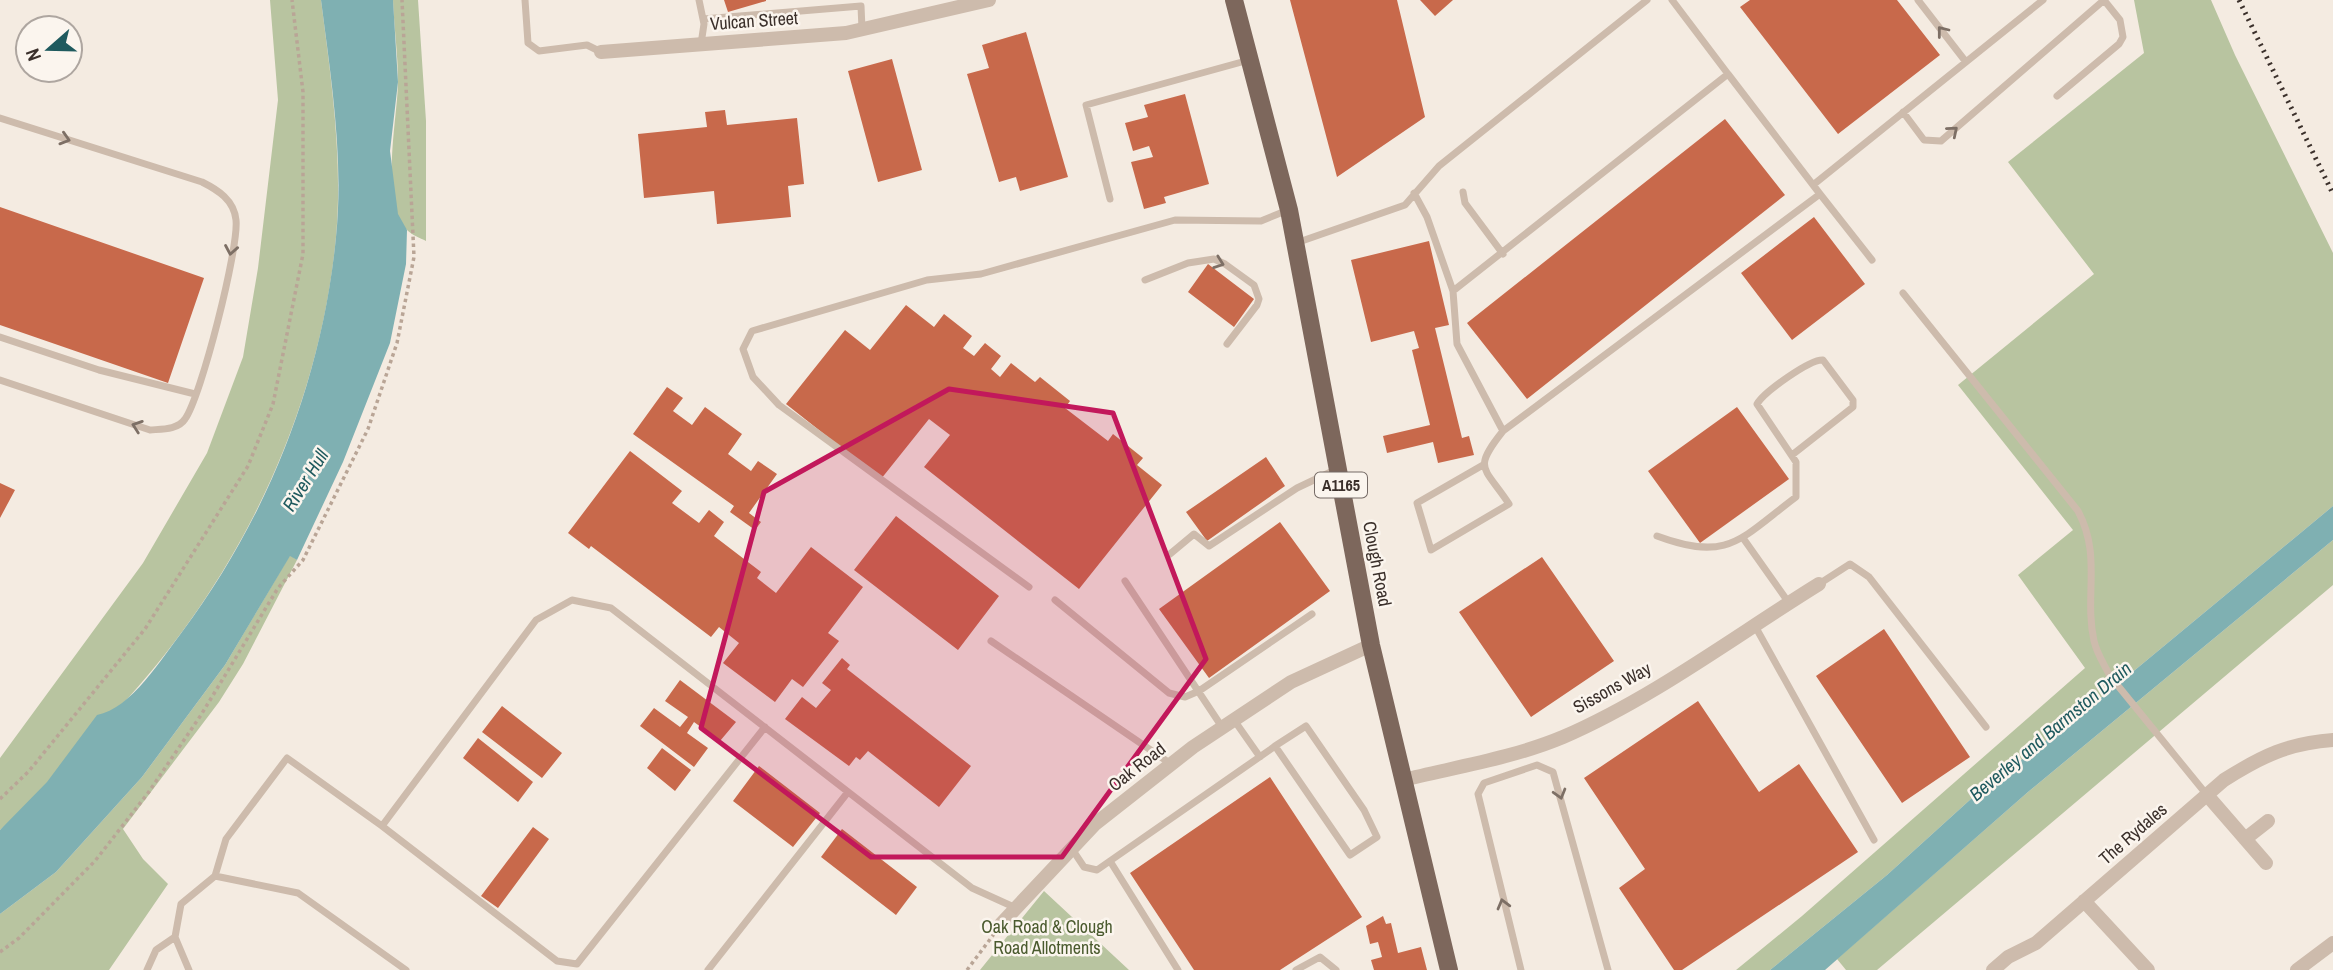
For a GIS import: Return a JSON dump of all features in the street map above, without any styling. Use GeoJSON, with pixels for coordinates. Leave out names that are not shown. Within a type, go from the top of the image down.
{"type":"FeatureCollection","features":[{"type":"Feature","properties":{"kind":"main road","name":"Clough Road"},"geometry":{"type":"LineString","coordinates":[[1234,0],[1289,210],[1371,645],[1449,970]]}},
{"type":"Feature","properties":{"kind":"street","name":"Vulcan Street"},"geometry":{"type":"LineString","coordinates":[[601,52],[862,29],[989,0]]}},
{"type":"Feature","properties":{"kind":"street","name":"Sissons Way"},"geometry":{"type":"LineString","coordinates":[[1403,780],[1508,754],[1562,737],[1643,694],[1819,584]]}},
{"type":"Feature","properties":{"kind":"street","name":"Oak Road"},"geometry":{"type":"LineString","coordinates":[[1001,924],[1095,824],[1171,764],[1292,682],[1371,645]]}},
{"type":"Feature","properties":{"kind":"street","name":"The Rydales"},"geometry":{"type":"LineString","coordinates":[[1993,970],[2008,957],[2036,943],[2207,795],[2251,762],[2300,743],[2333,740]]}},
{"type":"Feature","properties":{"kind":"street"},"geometry":{"type":"LineString","coordinates":[[2207,795],[2266,863]]}},
{"type":"Feature","properties":{"kind":"street"},"geometry":{"type":"LineString","coordinates":[[2245,839],[2269,821]]}},
{"type":"Feature","properties":{"kind":"street"},"geometry":{"type":"LineString","coordinates":[[2084,901],[2148,970]]}},
{"type":"Feature","properties":{"kind":"street"},"geometry":{"type":"LineString","coordinates":[[2297,970],[2333,943]]}},
{"type":"Feature","properties":{"kind":"lane"},"geometry":{"type":"LineString","coordinates":[[524,0],[528,43],[538,51],[587,46],[601,52]]}},
{"type":"Feature","properties":{"kind":"lane"},"geometry":{"type":"LineString","coordinates":[[699,0],[703,19],[701,44]]}},
{"type":"Feature","properties":{"kind":"lane"},"geometry":{"type":"LineString","coordinates":[[1295,243],[1405,205],[1439,166],[1647,0]]}},
{"type":"Feature","properties":{"kind":"lane"},"geometry":{"type":"LineString","coordinates":[[1672,0],[1872,260]]}},
{"type":"Feature","properties":{"kind":"lane"},"geometry":{"type":"LineString","coordinates":[[1813,185],[2043,0]]}},
{"type":"Feature","properties":{"kind":"lane"},"geometry":{"type":"LineString","coordinates":[[1903,112],[1924,140],[1941,141],[2104,0],[2120,20],[2123,37],[2119,44],[2057,96]]}},
{"type":"Feature","properties":{"kind":"lane"},"geometry":{"type":"LineString","coordinates":[[1922,1],[1966,62]]}},
{"type":"Feature","properties":{"kind":"lane"},"geometry":{"type":"LineString","coordinates":[[703,19],[861,6],[862,29]]}},
{"type":"Feature","properties":{"kind":"lane"},"geometry":{"type":"LineString","coordinates":[[1110,199],[1086,105],[1249,60]]}},
{"type":"Feature","properties":{"kind":"lane"},"geometry":{"type":"LineString","coordinates":[[1453,291],[1728,74]]}},
{"type":"Feature","properties":{"kind":"lane"},"geometry":{"type":"LineString","coordinates":[[0,118],[202,182],[229,201],[236,221],[223,297],[205,368],[185,421],[172,428],[150,430],[0,380]]}},
{"type":"Feature","properties":{"kind":"lane"},"geometry":{"type":"LineString","coordinates":[[1463,192],[1465,203],[1503,254]]}},
{"type":"Feature","properties":{"kind":"lane"},"geometry":{"type":"LineString","coordinates":[[1414,194],[1427,217],[1453,291],[1457,344],[1503,431]]}},
{"type":"Feature","properties":{"kind":"lane"},"geometry":{"type":"LineString","coordinates":[[1483,465],[1418,503],[1431,550],[1510,504],[1483,465],[1483,456],[1503,431],[1820,194]]}},
{"type":"Feature","properties":{"kind":"lane"},"geometry":{"type":"LineString","coordinates":[[1029,587],[779,405],[753,377],[743,349],[752,331],[927,280],[981,274],[1175,220],[1262,221],[1289,210]]}},
{"type":"Feature","properties":{"kind":"lane"},"geometry":{"type":"LineString","coordinates":[[1145,280],[1195,261],[1213,259],[1225,264],[1254,285],[1259,299],[1257,305],[1227,344]]}},
{"type":"Feature","properties":{"kind":"lane"},"geometry":{"type":"LineString","coordinates":[[1903,293],[2078,511],[2089,533],[2094,639],[2110,676],[2207,795]]}},
{"type":"Feature","properties":{"kind":"lane"},"geometry":{"type":"LineString","coordinates":[[0,337],[99,370],[195,394]]}},
{"type":"Feature","properties":{"kind":"lane"},"geometry":{"type":"LineString","coordinates":[[1657,536],[1684,546],[1712,549],[1743,538],[1796,497],[1796,462],[1757,404],[1788,378],[1814,361],[1823,359],[1853,400],[1853,407],[1792,455]]}},
{"type":"Feature","properties":{"kind":"lane"},"geometry":{"type":"LineString","coordinates":[[1170,554],[1194,534],[1209,546],[1297,488],[1338,469]]}},
{"type":"Feature","properties":{"kind":"lane"},"geometry":{"type":"LineString","coordinates":[[1743,538],[1789,603]]}},
{"type":"Feature","properties":{"kind":"lane"},"geometry":{"type":"LineString","coordinates":[[1819,584],[1850,564],[1869,577],[1986,727]]}},
{"type":"Feature","properties":{"kind":"lane"},"geometry":{"type":"LineString","coordinates":[[1125,582],[1199,691],[1260,757]]}},
{"type":"Feature","properties":{"kind":"lane"},"geometry":{"type":"LineString","coordinates":[[382,826],[536,620],[572,600],[611,608],[972,888],[1016,908]]}},
{"type":"Feature","properties":{"kind":"lane"},"geometry":{"type":"LineString","coordinates":[[1055,600],[1169,693],[1185,697],[1199,691],[1312,614]]}},
{"type":"Feature","properties":{"kind":"lane"},"geometry":{"type":"LineString","coordinates":[[1755,626],[1874,840]]}},
{"type":"Feature","properties":{"kind":"lane"},"geometry":{"type":"LineString","coordinates":[[991,641],[1171,764]]}},
{"type":"Feature","properties":{"kind":"lane"},"geometry":{"type":"LineString","coordinates":[[1072,849],[1084,867],[1097,870],[1275,746],[1306,726],[1364,810],[1377,837],[1350,855],[1275,746]]}},
{"type":"Feature","properties":{"kind":"lane"},"geometry":{"type":"LineString","coordinates":[[189,970],[175,937],[181,904],[215,876],[226,839],[287,758],[382,826],[557,961],[575,967],[765,727]]}},
{"type":"Feature","properties":{"kind":"lane"},"geometry":{"type":"LineString","coordinates":[[1508,754],[1510,772]]}},
{"type":"Feature","properties":{"kind":"lane"},"geometry":{"type":"LineString","coordinates":[[1521,970],[1478,794],[1484,783],[1537,765],[1553,772],[1608,970]]}},
{"type":"Feature","properties":{"kind":"lane"},"geometry":{"type":"LineString","coordinates":[[708,970],[848,792]]}},
{"type":"Feature","properties":{"kind":"lane"},"geometry":{"type":"LineString","coordinates":[[1110,861],[1178,970]]}},
{"type":"Feature","properties":{"kind":"lane"},"geometry":{"type":"LineString","coordinates":[[215,876],[298,893],[406,970]]}},
{"type":"Feature","properties":{"kind":"lane"},"geometry":{"type":"LineString","coordinates":[[147,970],[156,950],[175,937]]}},
{"type":"Feature","properties":{"kind":"lane"},"geometry":{"type":"LineString","coordinates":[[1296,970],[1320,957],[1336,970]]}},
{"type":"Feature","properties":{"kind":"path"},"geometry":{"type":"LineString","coordinates":[[0,799],[29,771],[145,629],[248,466],[273,404],[303,254],[303,92],[292,0]]}},
{"type":"Feature","properties":{"kind":"path"},"geometry":{"type":"LineString","coordinates":[[0,952],[19,938],[95,861],[148,793],[201,715],[278,588],[303,561],[368,429],[397,343],[414,257],[402,0]]}},
{"type":"Feature","properties":{"kind":"path"},"geometry":{"type":"LineString","coordinates":[[967,970],[1001,924]]}},
{"type":"Feature","properties":{"kind":"highlighted area"},"geometry":{"type":"Polygon","coordinates":[[[949,389],[1113,413],[1206,659],[1062,857],[871,857],[701,728],[764,492],[949,389]]]}},
{"type":"Feature","properties":{"kind":"green space"},"geometry":{"type":"Polygon","coordinates":[[[270,0],[321,0],[337,148],[338,208],[327,301],[313,363],[294,424],[269,484],[240,541],[207,596],[170,648],[126,700],[0,830],[0,758],[143,563],[207,453],[243,357],[258,268],[278,100],[270,0]]]}},
{"type":"Feature","properties":{"kind":"green space"},"geometry":{"type":"Polygon","coordinates":[[[393,0],[418,0],[426,121],[426,241],[407,230],[399,217],[394,200],[392,158],[398,81],[393,0]]]}},
{"type":"Feature","properties":{"kind":"green space"},"geometry":{"type":"Polygon","coordinates":[[[2134,0],[2211,0],[2235,55],[2333,253],[2333,506],[2106,694],[1972,798],[1887,875],[1770,970],[1736,970],[1802,916],[2085,668],[2018,575],[2073,530],[1958,385],[2094,274],[2008,162],[2144,53],[2134,0]]]}},
{"type":"Feature","properties":{"kind":"green space"},"geometry":{"type":"Polygon","coordinates":[[[2333,540],[2333,585],[1877,970],[1846,970],[1837,959],[2028,792],[2333,540]]]}},
{"type":"Feature","properties":{"kind":"green space"},"geometry":{"type":"Polygon","coordinates":[[[290,555],[297,560],[243,664],[219,702],[123,829],[143,859],[168,884],[109,970],[0,970],[0,914],[56,872],[142,777],[225,665],[290,555]]]}},
{"type":"Feature","properties":{"kind":"green space","name":"Oak Road & Clough Road Allotments"},"geometry":{"type":"Polygon","coordinates":[[[1044,891],[1129,970],[980,970],[1044,891]]]}},
{"type":"Feature","properties":{"kind":"water","name":"River Hull"},"geometry":{"type":"Polygon","coordinates":[[[321,0],[393,0],[398,82],[390,151],[398,214],[407,230],[406,264],[390,343],[343,462],[297,560],[290,556],[225,665],[142,777],[56,872],[0,914],[0,830],[47,782],[97,715],[122,703],[145,681],[213,588],[265,494],[304,394],[329,290],[338,208],[335,119],[321,0]]]}},
{"type":"Feature","properties":{"kind":"water"},"geometry":{"type":"Polygon","coordinates":[[[2333,506],[2333,540],[2028,792],[1825,970],[1770,970],[1887,875],[1972,798],[2106,694],[2333,506]]]}},
{"type":"Feature","properties":{"kind":"building"},"geometry":{"type":"Polygon","coordinates":[[[724,0],[766,0],[766,1],[728,12],[724,0]]]}},
{"type":"Feature","properties":{"kind":"building"},"geometry":{"type":"Polygon","coordinates":[[[1290,0],[1397,0],[1425,117],[1337,177],[1290,0]]]}},
{"type":"Feature","properties":{"kind":"building"},"geometry":{"type":"Polygon","coordinates":[[[1420,0],[1453,0],[1435,16],[1420,0]]]}},
{"type":"Feature","properties":{"kind":"building"},"geometry":{"type":"Polygon","coordinates":[[[1750,0],[1897,0],[1940,55],[1838,134],[1740,7],[1750,0]]]}},
{"type":"Feature","properties":{"kind":"building"},"geometry":{"type":"Polygon","coordinates":[[[1026,32],[1068,177],[1020,191],[1016,177],[999,182],[967,74],[989,68],[982,45],[1026,32]]]}},
{"type":"Feature","properties":{"kind":"building"},"geometry":{"type":"Polygon","coordinates":[[[892,59],[922,170],[878,182],[848,71],[892,59]]]}},
{"type":"Feature","properties":{"kind":"building"},"geometry":{"type":"Polygon","coordinates":[[[1185,94],[1209,184],[1164,197],[1166,203],[1144,209],[1131,162],[1153,157],[1149,146],[1133,151],[1125,123],[1148,117],[1144,105],[1185,94]]]}},
{"type":"Feature","properties":{"kind":"building"},"geometry":{"type":"Polygon","coordinates":[[[725,110],[727,125],[797,118],[804,184],[788,186],[791,217],[717,224],[714,191],[644,198],[638,134],[707,127],[705,112],[725,110]]]}},
{"type":"Feature","properties":{"kind":"building"},"geometry":{"type":"Polygon","coordinates":[[[1725,119],[1785,195],[1527,399],[1467,323],[1725,119]]]}},
{"type":"Feature","properties":{"kind":"building"},"geometry":{"type":"Polygon","coordinates":[[[0,207],[204,278],[168,383],[0,325],[0,207]]]}},
{"type":"Feature","properties":{"kind":"building"},"geometry":{"type":"Polygon","coordinates":[[[1814,217],[1865,284],[1792,340],[1741,273],[1814,217]]]}},
{"type":"Feature","properties":{"kind":"building"},"geometry":{"type":"Polygon","coordinates":[[[1429,241],[1449,325],[1435,328],[1462,438],[1469,436],[1474,455],[1438,463],[1433,442],[1387,453],[1383,436],[1430,425],[1412,350],[1419,348],[1414,331],[1371,342],[1351,260],[1429,241]]]}},
{"type":"Feature","properties":{"kind":"building"},"geometry":{"type":"Polygon","coordinates":[[[1208,264],[1254,299],[1234,327],[1188,292],[1208,264]]]}},
{"type":"Feature","properties":{"kind":"building"},"geometry":{"type":"Polygon","coordinates":[[[906,305],[934,327],[944,314],[972,336],[963,348],[974,356],[985,343],[1001,356],[991,369],[1000,377],[1011,363],[1035,382],[1040,377],[1070,401],[1065,408],[1108,441],[1113,434],[1143,458],[1137,465],[1162,485],[1079,589],[924,467],[950,435],[929,419],[881,479],[786,404],[845,330],[870,350],[906,305]]]}},
{"type":"Feature","properties":{"kind":"building"},"geometry":{"type":"Polygon","coordinates":[[[667,387],[683,398],[673,411],[692,425],[705,407],[742,434],[728,454],[751,471],[758,461],[777,474],[749,513],[761,522],[755,530],[730,512],[734,506],[633,434],[667,387]]]}},
{"type":"Feature","properties":{"kind":"building"},"geometry":{"type":"Polygon","coordinates":[[[1737,407],[1789,479],[1700,543],[1648,471],[1737,407]]]}},
{"type":"Feature","properties":{"kind":"building"},"geometry":{"type":"Polygon","coordinates":[[[630,451],[682,491],[672,503],[699,523],[709,510],[724,522],[714,536],[761,572],[757,578],[776,593],[811,547],[863,587],[828,633],[839,641],[803,687],[792,679],[775,702],[723,663],[739,643],[719,627],[711,637],[591,546],[589,549],[568,533],[630,451]]]}},
{"type":"Feature","properties":{"kind":"building"},"geometry":{"type":"Polygon","coordinates":[[[1266,457],[1285,486],[1207,541],[1186,512],[1266,457]]]}},
{"type":"Feature","properties":{"kind":"building"},"geometry":{"type":"Polygon","coordinates":[[[0,483],[15,490],[0,518],[0,483]]]}},
{"type":"Feature","properties":{"kind":"building"},"geometry":{"type":"Polygon","coordinates":[[[896,516],[999,596],[958,650],[854,570],[896,516]]]}},
{"type":"Feature","properties":{"kind":"building"},"geometry":{"type":"Polygon","coordinates":[[[1280,522],[1330,591],[1209,678],[1159,609],[1280,522]]]}},
{"type":"Feature","properties":{"kind":"building"},"geometry":{"type":"Polygon","coordinates":[[[1542,557],[1614,661],[1531,717],[1459,612],[1542,557]]]}},
{"type":"Feature","properties":{"kind":"building"},"geometry":{"type":"Polygon","coordinates":[[[1884,629],[1970,757],[1902,803],[1816,676],[1884,629]]]}},
{"type":"Feature","properties":{"kind":"building"},"geometry":{"type":"Polygon","coordinates":[[[842,658],[850,665],[847,669],[971,766],[939,807],[868,751],[860,760],[856,757],[849,766],[785,719],[802,697],[816,708],[831,690],[822,683],[842,658]]]}},
{"type":"Feature","properties":{"kind":"building"},"geometry":{"type":"Polygon","coordinates":[[[680,680],[736,722],[720,741],[694,722],[687,733],[708,748],[694,767],[640,726],[654,708],[680,727],[688,717],[665,701],[680,680]]]}},
{"type":"Feature","properties":{"kind":"building"},"geometry":{"type":"Polygon","coordinates":[[[1698,701],[1759,792],[1799,764],[1858,852],[1682,970],[1674,970],[1619,888],[1645,869],[1584,778],[1698,701]]]}},
{"type":"Feature","properties":{"kind":"building"},"geometry":{"type":"Polygon","coordinates":[[[502,706],[562,753],[542,778],[482,732],[502,706]]]}},
{"type":"Feature","properties":{"kind":"building"},"geometry":{"type":"Polygon","coordinates":[[[478,738],[533,782],[518,802],[463,758],[478,738]]]}},
{"type":"Feature","properties":{"kind":"building"},"geometry":{"type":"Polygon","coordinates":[[[662,748],[691,770],[675,791],[647,768],[662,748]]]}},
{"type":"Feature","properties":{"kind":"building"},"geometry":{"type":"Polygon","coordinates":[[[759,766],[820,813],[793,847],[733,801],[759,766]]]}},
{"type":"Feature","properties":{"kind":"building"},"geometry":{"type":"Polygon","coordinates":[[[1270,777],[1362,917],[1280,970],[1194,970],[1130,873],[1270,777]]]}},
{"type":"Feature","properties":{"kind":"building"},"geometry":{"type":"Polygon","coordinates":[[[533,827],[549,839],[498,908],[481,896],[533,827]]]}},
{"type":"Feature","properties":{"kind":"building"},"geometry":{"type":"Polygon","coordinates":[[[842,829],[917,887],[896,915],[821,857],[842,829]]]}},
{"type":"Feature","properties":{"kind":"building"},"geometry":{"type":"Polygon","coordinates":[[[1383,916],[1386,924],[1391,923],[1398,953],[1421,947],[1427,970],[1374,970],[1371,960],[1382,957],[1378,942],[1370,944],[1366,926],[1383,916]]]}},
{"type":"Feature","properties":{"kind":"railway"},"geometry":{"type":"LineString","coordinates":[[2239,0],[2333,194]]}},
{"type":"Feature","properties":{"kind":"water label","name":"Beverley and Barmston Drain"},"geometry":{"type":"Point","coordinates":[2050,731]}}]}
